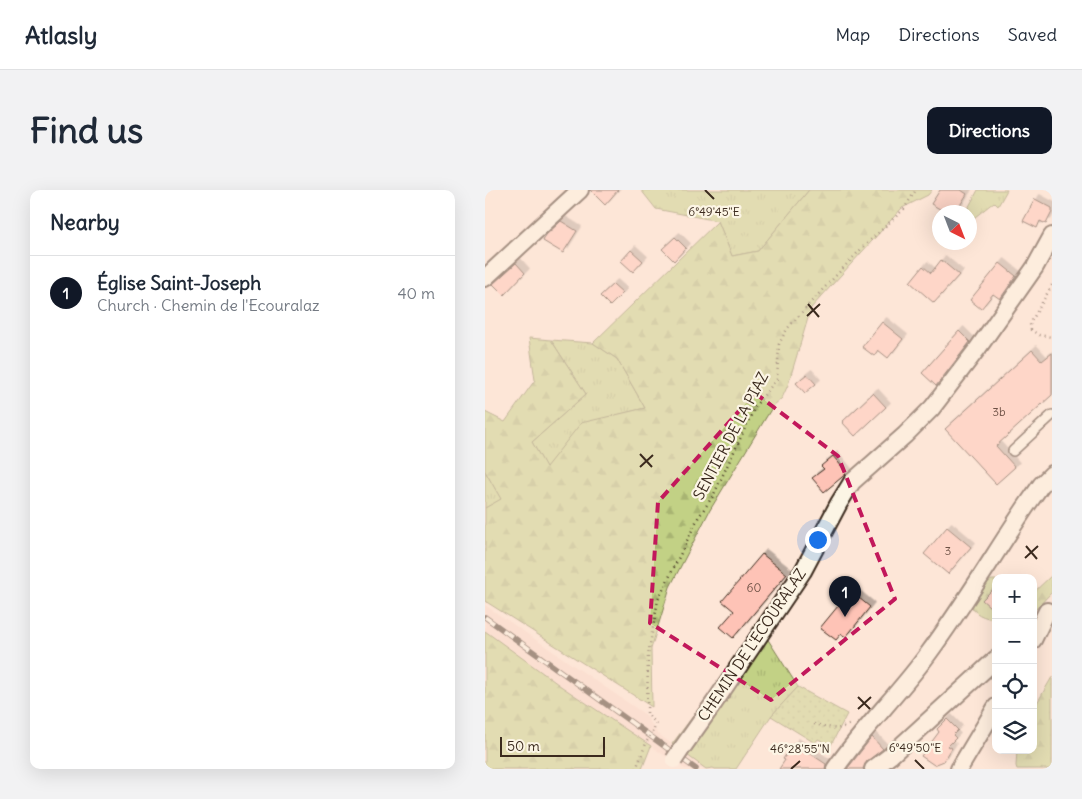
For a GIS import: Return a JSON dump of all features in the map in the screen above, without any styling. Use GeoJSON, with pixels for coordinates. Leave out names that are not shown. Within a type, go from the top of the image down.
{"type":"FeatureCollection","features":[{"type":"Feature","properties":{"kind":"street"},"geometry":{"type":"LineString","coordinates":[[485,278],[580,190]]}},
{"type":"Feature","properties":{"kind":"street","name":"CHEMIN DE L'ECOURALAZ"},"geometry":{"type":"LineString","coordinates":[[674,760],[803,571],[852,482],[932,408],[1035,267],[1052,236]]}},
{"type":"Feature","properties":{"kind":"street"},"geometry":{"type":"LineString","coordinates":[[835,769],[868,725],[898,692],[929,653],[1030,500],[1052,474]]}},
{"type":"Feature","properties":{"kind":"street"},"geometry":{"type":"LineString","coordinates":[[1037,620],[1050,609]]}},
{"type":"Feature","properties":{"kind":"street"},"geometry":{"type":"LineString","coordinates":[[1037,633],[1050,609]]}},
{"type":"Feature","properties":{"kind":"street"},"geometry":{"type":"LineString","coordinates":[[873,769],[890,756],[992,663]]}},
{"type":"Feature","properties":{"kind":"street"},"geometry":{"type":"LineString","coordinates":[[959,769],[995,709]]}},
{"type":"Feature","properties":{"kind":"lane"},"geometry":{"type":"LineString","coordinates":[[1013,451],[1052,415]]}},
{"type":"Feature","properties":{"kind":"path","name":"SENTIER DE LA PIAZ"},"geometry":{"type":"LineString","coordinates":[[636,769],[656,723],[647,714],[648,655],[659,600],[698,518],[713,496],[756,406],[777,379],[779,344],[787,329],[864,246],[904,209],[916,190]]}},
{"type":"Feature","properties":{"kind":"path"},"geometry":{"type":"LineString","coordinates":[[1052,286],[1030,324],[1031,330],[1039,335],[1052,337]]}},
{"type":"Feature","properties":{"kind":"path"},"geometry":{"type":"LineString","coordinates":[[814,724],[837,729],[850,725]]}},
{"type":"Feature","properties":{"kind":"highlighted area"},"geometry":{"type":"Polygon","coordinates":[[[755,393],[838,456],[895,599],[771,700],[650,623],[658,502],[755,393]]]}},
{"type":"Feature","properties":{"kind":"shaded area"},"geometry":{"type":"Polygon","coordinates":[[[485,605],[646,715],[657,733],[706,769],[685,769],[503,646],[485,631],[485,605]]]}},
{"type":"Feature","properties":{"kind":"green space"},"geometry":{"type":"Polygon","coordinates":[[[641,190],[809,190],[758,251],[732,256],[718,221],[656,209],[641,190]]]}},
{"type":"Feature","properties":{"kind":"green space"},"geometry":{"type":"Polygon","coordinates":[[[809,190],[932,190],[928,195],[902,208],[811,308],[788,385],[782,398],[773,406],[710,510],[670,587],[651,649],[652,707],[485,601],[485,508],[501,499],[485,471],[485,412],[505,422],[535,380],[529,338],[551,340],[586,394],[532,442],[546,467],[581,423],[645,408],[617,359],[593,343],[718,221],[732,256],[758,251],[809,190]]]}},
{"type":"Feature","properties":{"kind":"green space"},"geometry":{"type":"Polygon","coordinates":[[[978,190],[1007,190],[998,206],[994,202],[977,215],[977,205],[970,205],[978,190]]]}},
{"type":"Feature","properties":{"kind":"green space"},"geometry":{"type":"Polygon","coordinates":[[[551,340],[593,343],[617,359],[645,408],[581,424],[546,468],[532,442],[586,394],[551,340]]]}},
{"type":"Feature","properties":{"kind":"green space"},"geometry":{"type":"Polygon","coordinates":[[[485,471],[502,500],[485,508],[485,471]]]}},
{"type":"Feature","properties":{"kind":"green space"},"geometry":{"type":"Polygon","coordinates":[[[1052,575],[1052,592],[1037,608],[1037,589],[1052,575]]]}},
{"type":"Feature","properties":{"kind":"green space"},"geometry":{"type":"Polygon","coordinates":[[[992,580],[992,619],[976,613],[971,606],[970,602],[979,586],[992,580]]]}},
{"type":"Feature","properties":{"kind":"green space"},"geometry":{"type":"Polygon","coordinates":[[[760,627],[798,687],[771,716],[736,769],[706,769],[672,744],[760,627]]]}},
{"type":"Feature","properties":{"kind":"green space"},"geometry":{"type":"Polygon","coordinates":[[[485,631],[562,687],[651,746],[642,769],[485,769],[485,631]]]}},
{"type":"Feature","properties":{"kind":"green space"},"geometry":{"type":"Polygon","coordinates":[[[1052,677],[1052,769],[1017,769],[1017,754],[1037,754],[1037,703],[1052,677]]]}},
{"type":"Feature","properties":{"kind":"green space"},"geometry":{"type":"Polygon","coordinates":[[[798,687],[847,714],[831,745],[818,739],[815,743],[771,716],[798,687]]]}},
{"type":"Feature","properties":{"kind":"building"},"geometry":{"type":"Polygon","coordinates":[[[590,190],[618,190],[605,205],[590,190]]]}},
{"type":"Feature","properties":{"kind":"building"},"geometry":{"type":"Polygon","coordinates":[[[940,190],[961,190],[967,194],[960,205],[931,204],[940,190]]]}},
{"type":"Feature","properties":{"kind":"building"},"geometry":{"type":"Polygon","coordinates":[[[1035,199],[1052,208],[1046,224],[1040,221],[1037,228],[1023,221],[1035,199]]]}},
{"type":"Feature","properties":{"kind":"building"},"geometry":{"type":"Polygon","coordinates":[[[561,221],[577,231],[563,253],[543,241],[546,235],[561,221]]]}},
{"type":"Feature","properties":{"kind":"building"},"geometry":{"type":"Polygon","coordinates":[[[675,237],[686,248],[674,261],[662,249],[675,237]]]}},
{"type":"Feature","properties":{"kind":"building"},"geometry":{"type":"Polygon","coordinates":[[[631,250],[643,261],[633,272],[621,261],[631,250]]]}},
{"type":"Feature","properties":{"kind":"building"},"geometry":{"type":"Polygon","coordinates":[[[941,260],[959,275],[934,303],[910,282],[923,266],[931,273],[941,260]]]}},
{"type":"Feature","properties":{"kind":"building"},"geometry":{"type":"Polygon","coordinates":[[[516,263],[525,273],[504,295],[493,284],[516,263]]]}},
{"type":"Feature","properties":{"kind":"building"},"geometry":{"type":"Polygon","coordinates":[[[1000,263],[1016,276],[1000,299],[993,294],[981,309],[970,300],[1000,263]]]}},
{"type":"Feature","properties":{"kind":"building"},"geometry":{"type":"Polygon","coordinates":[[[613,284],[623,293],[610,306],[600,296],[613,284]]]}},
{"type":"Feature","properties":{"kind":"building"},"geometry":{"type":"Polygon","coordinates":[[[882,322],[903,339],[888,358],[878,350],[874,356],[862,347],[882,322]]]}},
{"type":"Feature","properties":{"kind":"building"},"geometry":{"type":"Polygon","coordinates":[[[959,331],[970,342],[936,386],[922,373],[959,331]]]}},
{"type":"Feature","properties":{"kind":"building"},"geometry":{"type":"Polygon","coordinates":[[[1032,350],[1042,361],[1052,353],[1052,395],[996,446],[1015,467],[996,484],[945,429],[1032,350]]]}},
{"type":"Feature","properties":{"kind":"building"},"geometry":{"type":"Polygon","coordinates":[[[807,374],[816,384],[805,393],[796,383],[807,374]]]}},
{"type":"Feature","properties":{"kind":"building"},"geometry":{"type":"Polygon","coordinates":[[[873,393],[886,407],[855,436],[842,422],[873,393]]]}},
{"type":"Feature","properties":{"kind":"building"},"geometry":{"type":"Polygon","coordinates":[[[833,456],[847,473],[824,492],[812,478],[824,469],[821,466],[833,456]]]}},
{"type":"Feature","properties":{"kind":"building"},"geometry":{"type":"Polygon","coordinates":[[[947,527],[971,547],[948,574],[924,554],[947,527]]]}},
{"type":"Feature","properties":{"kind":"building"},"geometry":{"type":"Polygon","coordinates":[[[762,554],[787,574],[733,638],[720,627],[734,611],[722,601],[762,554]]]}},
{"type":"Feature","properties":{"kind":"building"},"geometry":{"type":"Polygon","coordinates":[[[842,584],[870,607],[846,637],[841,634],[836,640],[820,628],[843,600],[835,593],[842,584]]]}},
{"type":"Feature","properties":{"kind":"building"},"geometry":{"type":"Polygon","coordinates":[[[992,590],[992,609],[982,600],[992,590]]]}},
{"type":"Feature","properties":{"kind":"building"},"geometry":{"type":"Polygon","coordinates":[[[947,719],[958,730],[953,735],[956,738],[948,746],[952,748],[944,761],[934,765],[921,756],[939,732],[937,729],[947,719]]]}},
{"type":"Feature","properties":{"kind":"building"},"geometry":{"type":"Polygon","coordinates":[[[872,737],[883,749],[867,761],[863,769],[847,769],[872,737]]]}},
{"type":"Feature","properties":{"kind":"building"},"geometry":{"type":"Polygon","coordinates":[[[794,743],[826,764],[825,769],[779,769],[785,760],[783,759],[794,743]]]}},
{"type":"Feature","properties":{"kind":"railway"},"geometry":{"type":"LineString","coordinates":[[485,617],[696,769]]}},
{"type":"Feature","properties":{"kind":"place","name":"Église Saint-Joseph"},"geometry":{"type":"Point","coordinates":[845,617]}}]}
